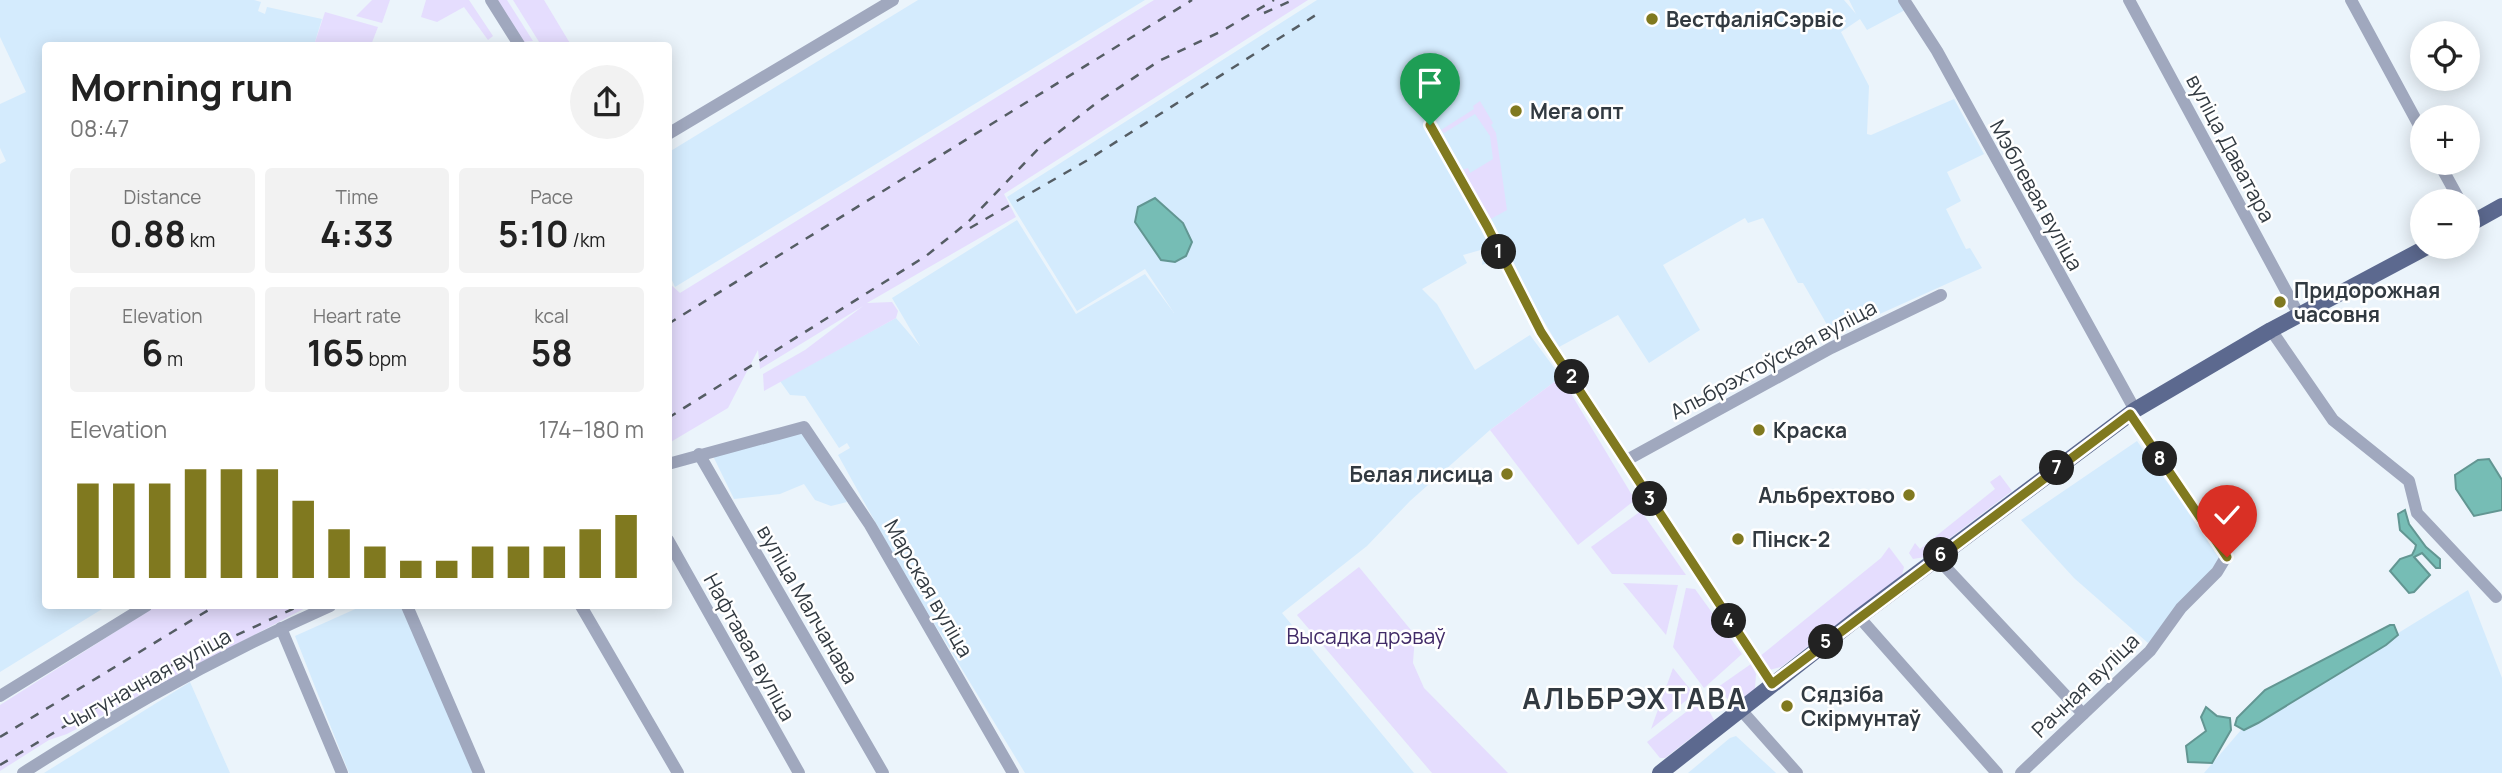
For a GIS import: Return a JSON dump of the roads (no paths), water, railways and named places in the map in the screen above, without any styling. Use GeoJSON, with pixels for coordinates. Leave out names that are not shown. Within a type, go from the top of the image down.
{"type":"FeatureCollection","features":[{"type":"Feature","properties":{"kind":"main road"},"geometry":{"type":"LineString","coordinates":[[2480,216],[2502,206]]}},
{"type":"Feature","properties":{"kind":"main road"},"geometry":{"type":"LineString","coordinates":[[1660,773],[1858,617],[2132,412],[2303,312],[2410,256]]}},
{"type":"Feature","properties":{"kind":"street"},"geometry":{"type":"LineString","coordinates":[[491,0],[517,42]]}},
{"type":"Feature","properties":{"kind":"street"},"geometry":{"type":"LineString","coordinates":[[672,132],[893,0]]}},
{"type":"Feature","properties":{"kind":"street","name":"Мэблевая вуліца"},"geometry":{"type":"LineString","coordinates":[[1905,0],[1937,51],[2132,412],[2227,557]]}},
{"type":"Feature","properties":{"kind":"street","name":"вуліца Даватара"},"geometry":{"type":"LineString","coordinates":[[2129,0],[2303,312]]}},
{"type":"Feature","properties":{"kind":"street"},"geometry":{"type":"LineString","coordinates":[[2351,0],[2410,109]]}},
{"type":"Feature","properties":{"kind":"street"},"geometry":{"type":"LineString","coordinates":[[1430,125],[1487,226],[1541,332],[1772,684]]}},
{"type":"Feature","properties":{"kind":"street","name":"Альбрэхтоўская вуліца"},"geometry":{"type":"LineString","coordinates":[[1625,461],[1830,348],[1941,295]]}},
{"type":"Feature","properties":{"kind":"street"},"geometry":{"type":"LineString","coordinates":[[2271,330],[2333,419],[2348,435],[2409,481],[2417,513],[2496,597]]}},
{"type":"Feature","properties":{"kind":"street","name":"Марская вуліца"},"geometry":{"type":"LineString","coordinates":[[699,454],[804,427],[870,525],[1013,773]]}},
{"type":"Feature","properties":{"kind":"street"},"geometry":{"type":"LineString","coordinates":[[672,463],[699,454]]}},
{"type":"Feature","properties":{"kind":"street","name":"вуліца Малчанава"},"geometry":{"type":"LineString","coordinates":[[699,454],[883,773]]}},
{"type":"Feature","properties":{"kind":"street","name":"Нафтавая вуліца"},"geometry":{"type":"LineString","coordinates":[[672,547],[799,773]]}},
{"type":"Feature","properties":{"kind":"street","name":"Рачная вуліца"},"geometry":{"type":"LineString","coordinates":[[2021,773],[2150,651],[2180,608],[2217,572],[2227,557]]}},
{"type":"Feature","properties":{"kind":"street"},"geometry":{"type":"LineString","coordinates":[[1937,558],[2083,714]]}},
{"type":"Feature","properties":{"kind":"street"},"geometry":{"type":"LineString","coordinates":[[0,696],[141,609]]}},
{"type":"Feature","properties":{"kind":"street","name":"Чыгуначная вуліца"},"geometry":{"type":"LineString","coordinates":[[23,773],[103,723],[281,628],[323,609]]}},
{"type":"Feature","properties":{"kind":"street"},"geometry":{"type":"LineString","coordinates":[[408,609],[479,773]]}},
{"type":"Feature","properties":{"kind":"street"},"geometry":{"type":"LineString","coordinates":[[583,609],[678,773]]}},
{"type":"Feature","properties":{"kind":"street"},"geometry":{"type":"LineString","coordinates":[[1858,617],[1997,773]]}},
{"type":"Feature","properties":{"kind":"street"},"geometry":{"type":"LineString","coordinates":[[281,628],[342,773]]}},
{"type":"Feature","properties":{"kind":"street"},"geometry":{"type":"LineString","coordinates":[[1741,710],[1797,773]]}},
{"type":"Feature","properties":{"kind":"railway"},"geometry":{"type":"LineString","coordinates":[[672,322],[1192,0]]}},
{"type":"Feature","properties":{"kind":"railway"},"geometry":{"type":"LineString","coordinates":[[672,415],[926,256],[968,222],[1042,145],[1099,101],[1159,61],[1222,31],[1274,0]]}},
{"type":"Feature","properties":{"kind":"railway"},"geometry":{"type":"LineString","coordinates":[[1264,13],[1293,0]]}},
{"type":"Feature","properties":{"kind":"railway"},"geometry":{"type":"LineString","coordinates":[[970,228],[1086,161],[1319,13]]}},
{"type":"Feature","properties":{"kind":"railway"},"geometry":{"type":"LineString","coordinates":[[0,737],[210,609]]}},
{"type":"Feature","properties":{"kind":"railway"},"geometry":{"type":"LineString","coordinates":[[0,765],[147,677],[293,609]]}},
{"type":"Feature","properties":{"kind":"place","name":"ВестфаліяСэрвіс"},"geometry":{"type":"Point","coordinates":[1652,19]}},
{"type":"Feature","properties":{"kind":"place","name":"Мега опт"},"geometry":{"type":"Point","coordinates":[1516,111]}},
{"type":"Feature","properties":{"kind":"place","name":"Придорожная часовня"},"geometry":{"type":"Point","coordinates":[2280,302]}},
{"type":"Feature","properties":{"kind":"place","name":"Краска"},"geometry":{"type":"Point","coordinates":[1759,430]}},
{"type":"Feature","properties":{"kind":"place","name":"Белая лисица"},"geometry":{"type":"Point","coordinates":[1507,474]}},
{"type":"Feature","properties":{"kind":"place","name":"Альбрехтово"},"geometry":{"type":"Point","coordinates":[1909,495]}},
{"type":"Feature","properties":{"kind":"place","name":"Пінск-2"},"geometry":{"type":"Point","coordinates":[1738,539]}},
{"type":"Feature","properties":{"kind":"place","name":"Сядзіба Скірмунтаў"},"geometry":{"type":"Point","coordinates":[1787,706]}},
{"type":"Feature","properties":{"kind":"district","name":"АЛЬБРЭХТАВА"},"geometry":{"type":"Point","coordinates":[1635,698]}},
{"type":"Feature","properties":{"kind":"park label","name":"Высадка дрэваў"},"geometry":{"type":"Point","coordinates":[1366,636]}}]}
